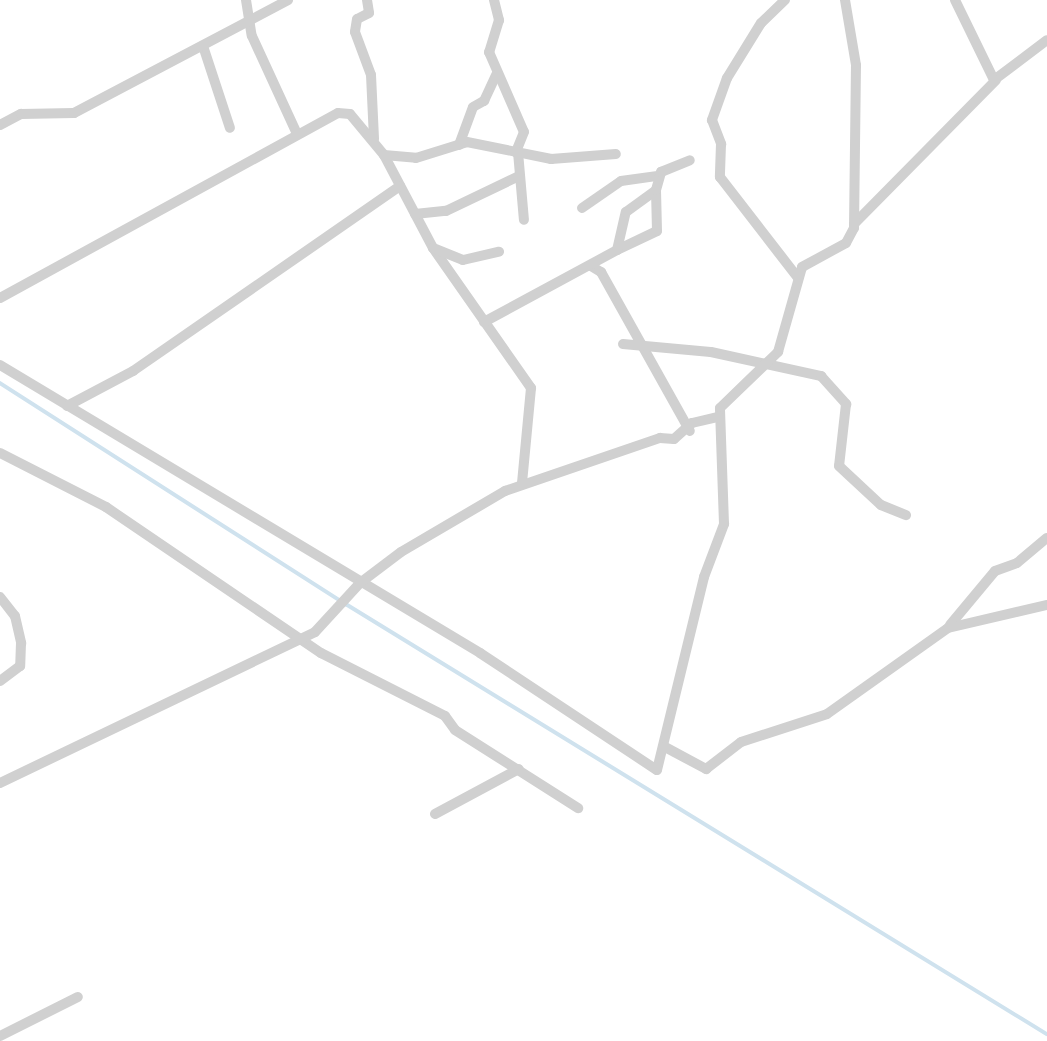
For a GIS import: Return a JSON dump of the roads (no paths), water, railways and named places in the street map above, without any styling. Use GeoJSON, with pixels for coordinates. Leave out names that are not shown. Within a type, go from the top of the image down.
{"type":"FeatureCollection","features":[{"type":"Feature","properties":{"kind":"street"},"geometry":{"type":"LineString","coordinates":[[246,0],[254,20],[253,36],[297,134]]}},
{"type":"Feature","properties":{"kind":"street"},"geometry":{"type":"LineString","coordinates":[[0,125],[21,114],[75,113],[204,49],[288,0]]}},
{"type":"Feature","properties":{"kind":"street"},"geometry":{"type":"LineString","coordinates":[[367,0],[369,13],[357,19],[355,32],[371,75],[374,140]]}},
{"type":"Feature","properties":{"kind":"street"},"geometry":{"type":"LineString","coordinates":[[494,0],[499,20],[489,52],[495,75],[524,132],[517,152],[524,220]]}},
{"type":"Feature","properties":{"kind":"street"},"geometry":{"type":"LineString","coordinates":[[785,0],[761,23],[727,78],[712,120],[724,185],[798,278]]}},
{"type":"Feature","properties":{"kind":"street"},"geometry":{"type":"LineString","coordinates":[[845,0],[856,65],[854,224]]}},
{"type":"Feature","properties":{"kind":"street"},"geometry":{"type":"LineString","coordinates":[[955,0],[996,80]]}},
{"type":"Feature","properties":{"kind":"street"},"geometry":{"type":"LineString","coordinates":[[0,365],[360,583],[657,770],[665,747],[704,577],[724,524],[719,416],[727,399],[766,368],[789,322],[802,267],[846,243],[854,224],[996,80],[1047,40]]}},
{"type":"Feature","properties":{"kind":"street"},"geometry":{"type":"LineString","coordinates":[[204,49],[230,128]]}},
{"type":"Feature","properties":{"kind":"street"},"geometry":{"type":"LineString","coordinates":[[459,145],[473,107],[484,101],[495,75]]}},
{"type":"Feature","properties":{"kind":"street"},"geometry":{"type":"LineString","coordinates":[[0,298],[297,134],[338,113],[349,114],[374,140],[433,248],[531,387],[522,484]]}},
{"type":"Feature","properties":{"kind":"street"},"geometry":{"type":"LineString","coordinates":[[384,155],[416,158],[459,145],[554,159],[616,154]]}},
{"type":"Feature","properties":{"kind":"street"},"geometry":{"type":"LineString","coordinates":[[582,208],[621,181],[658,176],[690,159]]}},
{"type":"Feature","properties":{"kind":"street"},"geometry":{"type":"LineString","coordinates":[[415,214],[446,211],[519,176]]}},
{"type":"Feature","properties":{"kind":"street"},"geometry":{"type":"LineString","coordinates":[[484,322],[657,231],[658,176]]}},
{"type":"Feature","properties":{"kind":"street"},"geometry":{"type":"LineString","coordinates":[[67,405],[133,371],[400,186]]}},
{"type":"Feature","properties":{"kind":"street"},"geometry":{"type":"LineString","coordinates":[[617,250],[626,212],[656,190]]}},
{"type":"Feature","properties":{"kind":"street"},"geometry":{"type":"LineString","coordinates":[[433,248],[463,260],[499,252]]}},
{"type":"Feature","properties":{"kind":"street"},"geometry":{"type":"LineString","coordinates":[[591,266],[601,272],[690,431]]}},
{"type":"Feature","properties":{"kind":"street"},"geometry":{"type":"LineString","coordinates":[[623,344],[642,348],[711,352],[766,368],[821,376],[840,394],[846,419],[839,466],[881,505],[906,515]]}},
{"type":"Feature","properties":{"kind":"street"},"geometry":{"type":"LineString","coordinates":[[690,431],[692,423],[719,416]]}},
{"type":"Feature","properties":{"kind":"street"},"geometry":{"type":"LineString","coordinates":[[0,783],[300,639],[346,604],[360,583],[463,513],[522,484],[690,431]]}},
{"type":"Feature","properties":{"kind":"street"},"geometry":{"type":"LineString","coordinates":[[0,453],[106,507],[300,639],[416,707],[445,716],[455,730],[578,808]]}},
{"type":"Feature","properties":{"kind":"street"},"geometry":{"type":"LineString","coordinates":[[665,747],[706,769],[741,743],[827,715],[948,628],[995,571],[1017,563],[1047,538]]}},
{"type":"Feature","properties":{"kind":"street"},"geometry":{"type":"LineString","coordinates":[[0,597],[15,616],[20,643],[20,666],[0,681]]}},
{"type":"Feature","properties":{"kind":"street"},"geometry":{"type":"LineString","coordinates":[[948,628],[1047,605]]}},
{"type":"Feature","properties":{"kind":"street"},"geometry":{"type":"LineString","coordinates":[[435,814],[519,769]]}},
{"type":"Feature","properties":{"kind":"street"},"geometry":{"type":"LineString","coordinates":[[0,1036],[78,997]]}},
{"type":"Feature","properties":{"kind":"waterway"},"geometry":{"type":"LineString","coordinates":[[0,383],[346,604],[1047,1034]]}}]}
